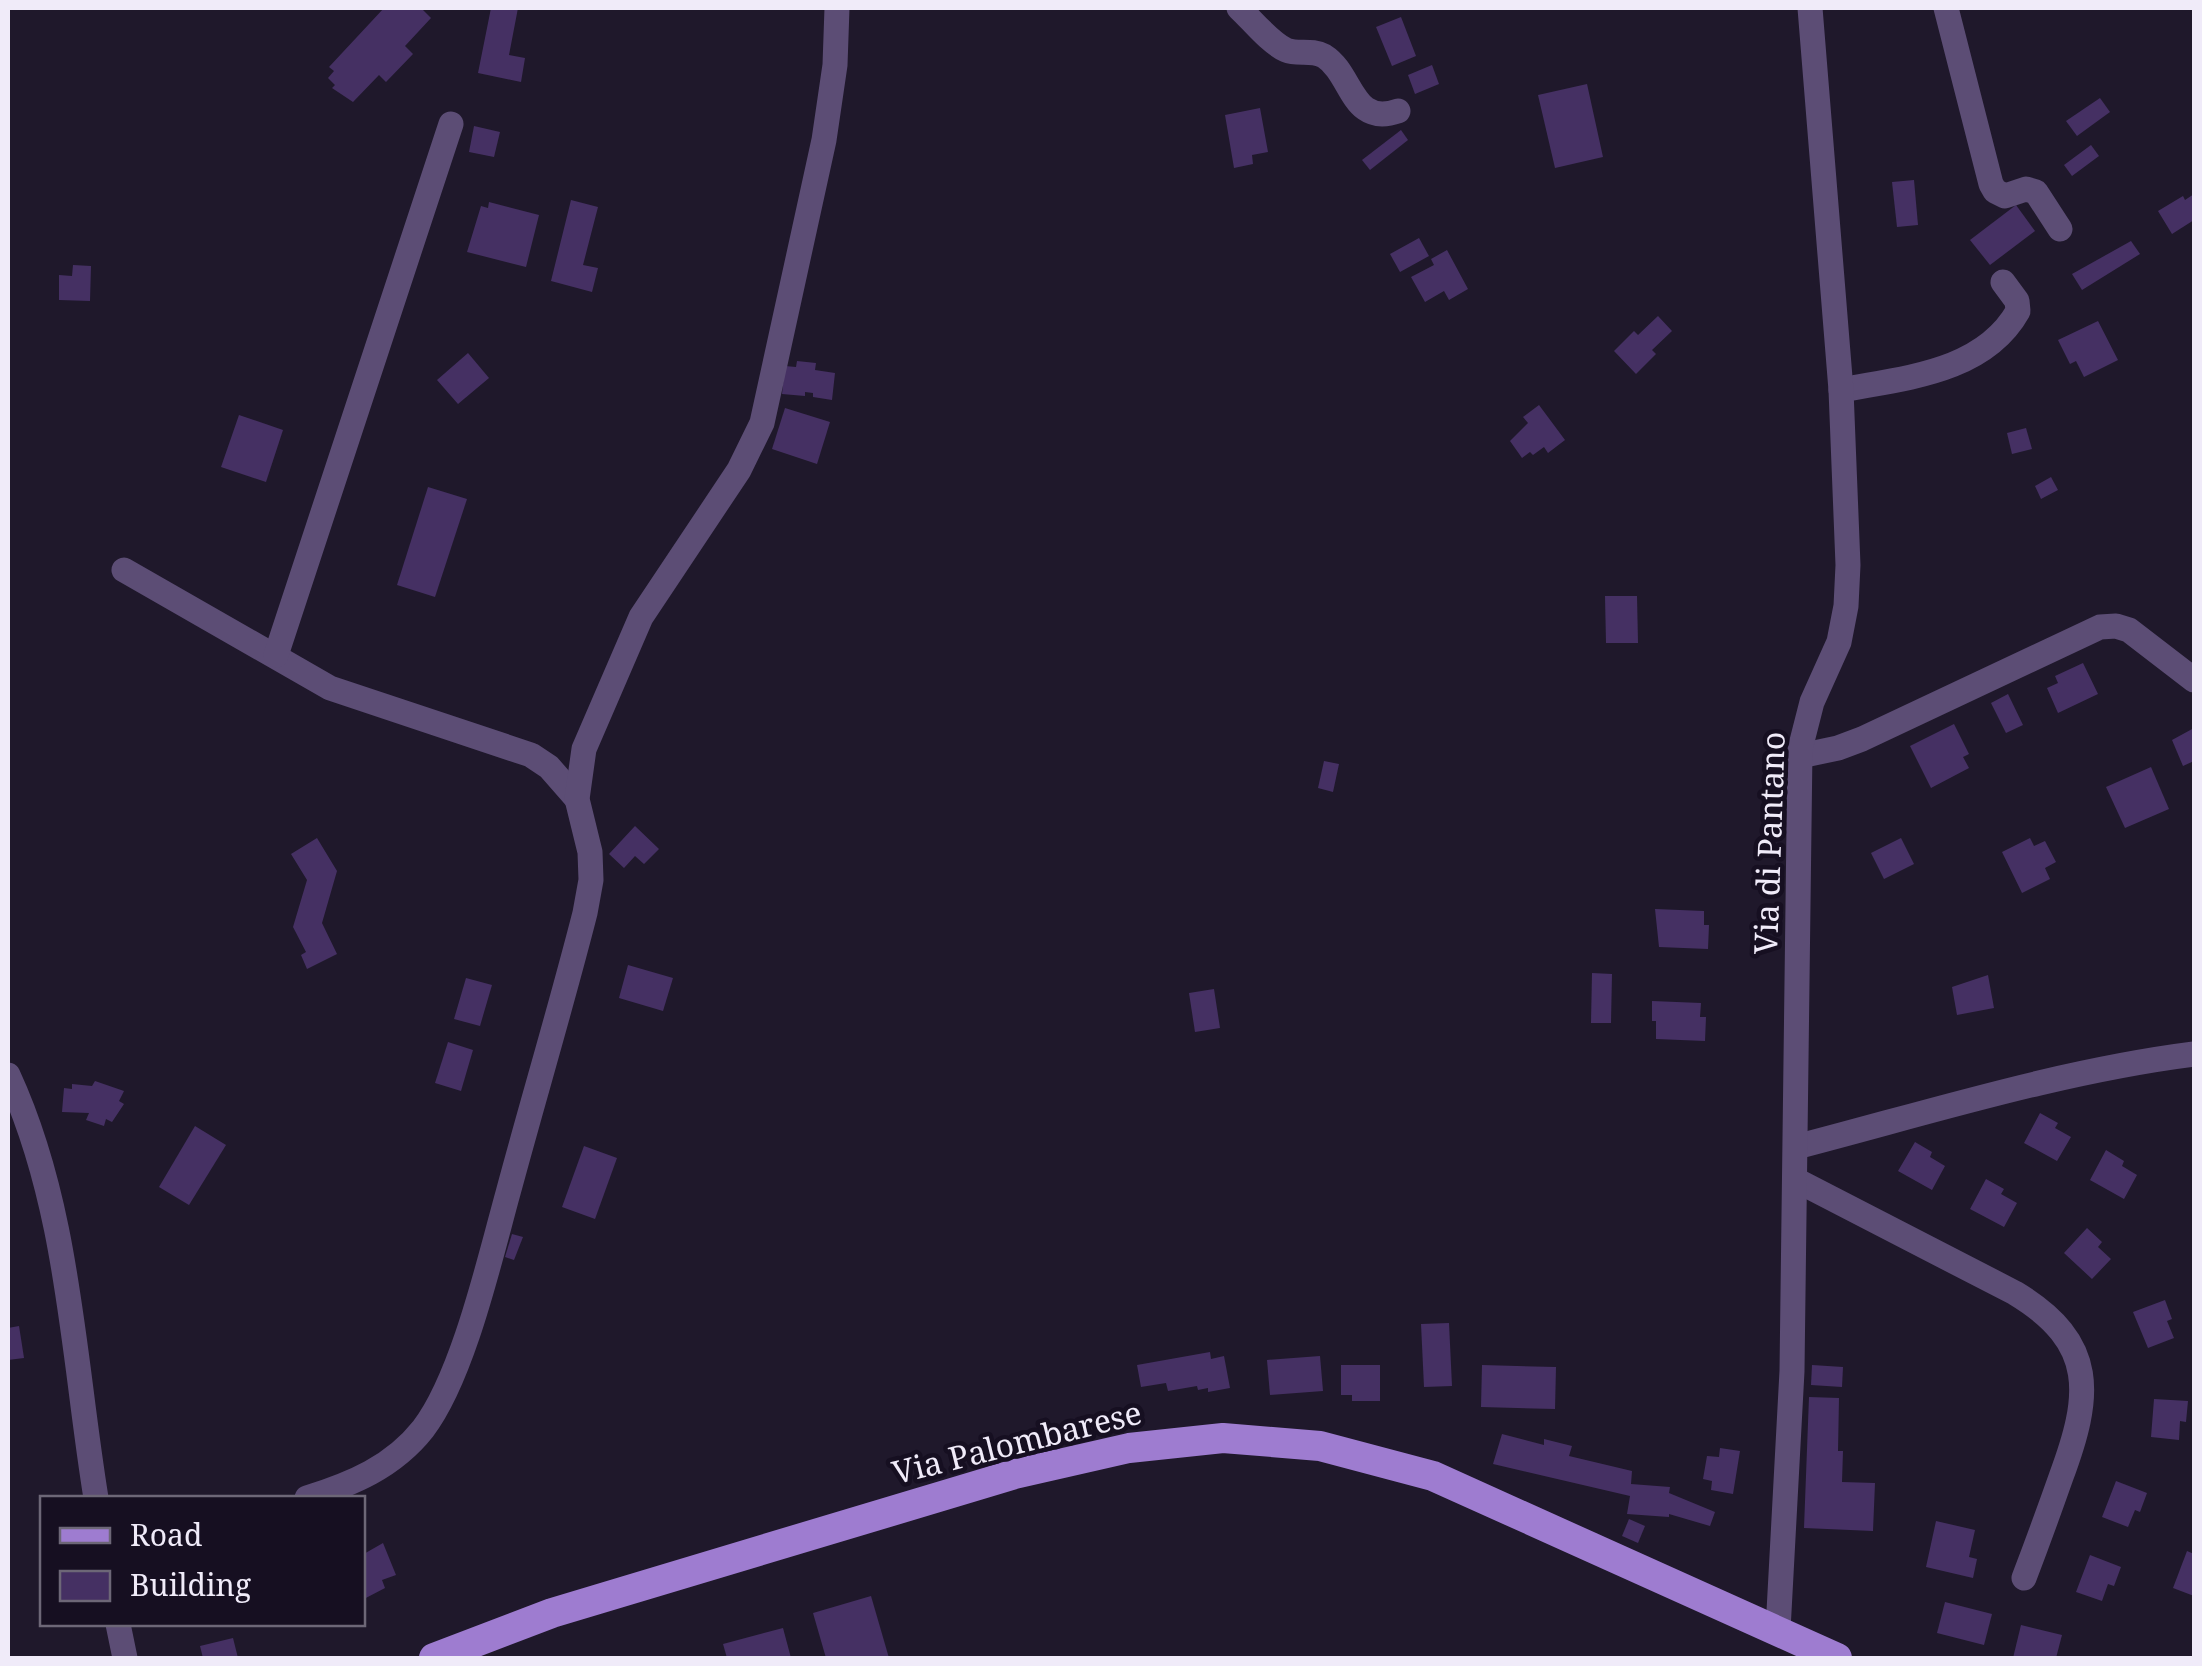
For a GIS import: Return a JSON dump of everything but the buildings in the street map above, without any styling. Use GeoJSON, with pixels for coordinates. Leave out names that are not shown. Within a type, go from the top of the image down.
{"type":"FeatureCollection","features":[{"type":"Feature","properties":{"kind":"main road","name":"Via Palombarese"},"geometry":{"type":"LineString","coordinates":[[434,1658],[552,1613],[1016,1474],[1129,1448],[1224,1438],[1320,1446],[1433,1476],[1838,1658]]}},
{"type":"Feature","properties":{"kind":"street"},"geometry":{"type":"LineString","coordinates":[[313,1496],[363,1478],[402,1452],[431,1418],[453,1372],[495,1239],[587,902],[590,852],[577,799],[586,742],[628,641],[682,552],[739,470],[762,423],[824,140],[835,65],[838,8]]}},
{"type":"Feature","properties":{"kind":"street"},"geometry":{"type":"LineString","coordinates":[[1239,8],[1286,50],[1308,51],[1327,58],[1356,100],[1370,112],[1381,115],[1398,111]]}},
{"type":"Feature","properties":{"kind":"street","name":"Via di Pantano"},"geometry":{"type":"LineString","coordinates":[[1778,1630],[1790,1448],[1800,756],[1806,719],[1838,642],[1846,606],[1848,565],[1840,390],[1810,8]]}},
{"type":"Feature","properties":{"kind":"street"},"geometry":{"type":"LineString","coordinates":[[1946,8],[1991,184],[2005,196],[2026,189],[2036,192],[2060,229]]}},
{"type":"Feature","properties":{"kind":"street"},"geometry":{"type":"LineString","coordinates":[[276,656],[451,124]]}},
{"type":"Feature","properties":{"kind":"street"},"geometry":{"type":"LineString","coordinates":[[1840,390],[1937,371],[1976,353],[2000,334],[2018,311],[2017,301],[2003,282]]}},
{"type":"Feature","properties":{"kind":"street"},"geometry":{"type":"LineString","coordinates":[[124,570],[341,692],[532,755],[549,767],[577,799]]}},
{"type":"Feature","properties":{"kind":"street"},"geometry":{"type":"LineString","coordinates":[[1800,756],[1862,739],[2100,627],[2129,630],[2194,680]]}},
{"type":"Feature","properties":{"kind":"street"},"geometry":{"type":"LineString","coordinates":[[1796,1147],[2018,1090],[2194,1054]]}},
{"type":"Feature","properties":{"kind":"street"},"geometry":{"type":"LineString","coordinates":[[8,1075],[34,1137],[46,1180],[96,1496]]}},
{"type":"Feature","properties":{"kind":"street"},"geometry":{"type":"LineString","coordinates":[[1796,1180],[2015,1293],[2044,1312],[2068,1340],[2082,1382],[2081,1418],[2024,1578]]}},
{"type":"Feature","properties":{"kind":"street"},"geometry":{"type":"LineString","coordinates":[[118,1626],[125,1658]]}}]}
